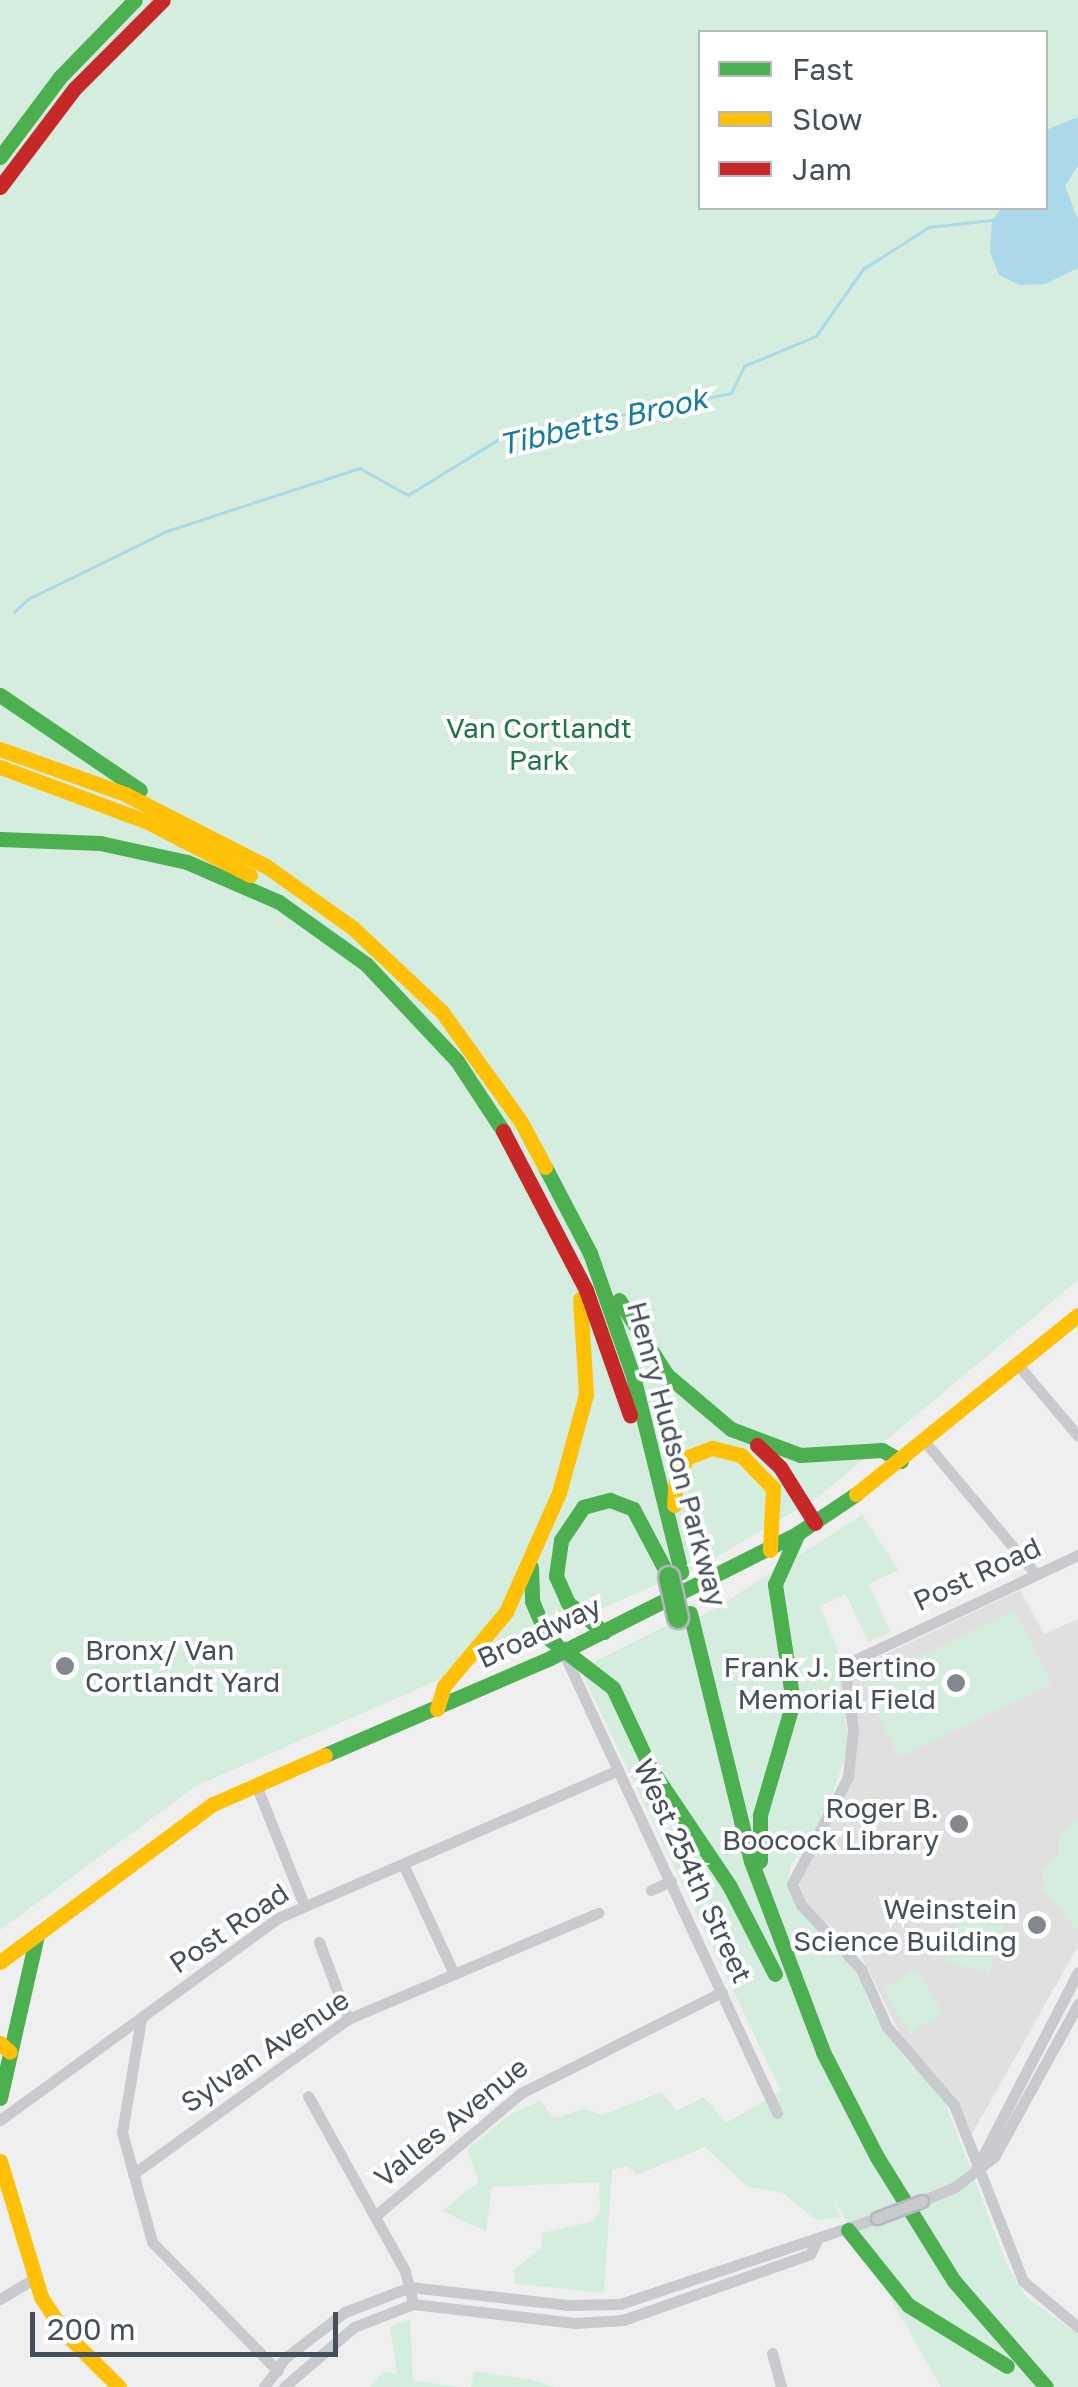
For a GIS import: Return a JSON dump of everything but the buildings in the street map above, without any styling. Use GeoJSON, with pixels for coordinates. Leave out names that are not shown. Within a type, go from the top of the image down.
{"type":"FeatureCollection","features":[{"type":"Feature","properties":{"kind":"main road"},"geometry":{"type":"LineString","coordinates":[[0,158],[60,77],[135,0]]}},
{"type":"Feature","properties":{"kind":"main road"},"geometry":{"type":"LineString","coordinates":[[0,188],[74,88],[162,0]]}},
{"type":"Feature","properties":{"kind":"main road"},"geometry":{"type":"LineString","coordinates":[[0,696],[209,834]]}},
{"type":"Feature","properties":{"kind":"main road","name":"Henry Hudson Parkway"},"geometry":{"type":"LineString","coordinates":[[0,749],[125,794],[209,834],[309,893],[429,997],[511,1107],[628,1358],[676,1547],[675,1574]]}},
{"type":"Feature","properties":{"kind":"main road"},"geometry":{"type":"LineString","coordinates":[[0,767],[197,845],[296,903],[329,934]]}},
{"type":"Feature","properties":{"kind":"main road","name":"Henry Hudson Parkway"},"geometry":{"type":"LineString","coordinates":[[0,838],[74,840],[162,855],[258,892],[329,934],[386,983],[457,1061],[572,1238],[675,1574],[724,1814],[775,1974],[867,2166],[927,2262],[1027,2387]]}},
{"type":"Feature","properties":{"kind":"main road"},"geometry":{"type":"LineString","coordinates":[[572,1238],[661,1369],[774,1459],[806,1528],[774,1590],[793,1693],[788,1733],[759,1822],[768,1912]]}},
{"type":"Feature","properties":{"kind":"main road"},"geometry":{"type":"LineString","coordinates":[[438,1708],[442,1689],[494,1630],[534,1555],[574,1449],[587,1388],[584,1322],[572,1238]]}},
{"type":"Feature","properties":{"kind":"main road","name":"Broadway"},"geometry":{"type":"LineString","coordinates":[[0,1962],[195,1815],[256,1784],[563,1652],[770,1550],[901,1461],[1078,1315]]}},
{"type":"Feature","properties":{"kind":"main road"},"geometry":{"type":"LineString","coordinates":[[736,1432],[800,1456],[882,1450],[901,1461]]}},
{"type":"Feature","properties":{"kind":"main road"},"geometry":{"type":"LineString","coordinates":[[676,1547],[678,1471],[692,1454],[716,1448],[750,1460],[772,1484],[770,1550]]}},
{"type":"Feature","properties":{"kind":"main road"},"geometry":{"type":"LineString","coordinates":[[604,1632],[568,1603],[557,1581],[560,1546],[580,1510],[602,1500],[629,1506],[675,1574]]}},
{"type":"Feature","properties":{"kind":"main road"},"geometry":{"type":"LineString","coordinates":[[534,1555],[532,1601],[547,1637],[563,1652],[596,1669],[613,1688],[651,1769],[728,1884],[775,1974]]}},
{"type":"Feature","properties":{"kind":"main road","name":"Henry Hudson Parkway"},"geometry":{"type":"LineString","coordinates":[[684,1615],[768,1912],[815,2035],[877,2157],[954,2280],[1046,2387]]}},
{"type":"Feature","properties":{"kind":"main road"},"geometry":{"type":"LineString","coordinates":[[0,2098],[5,2047],[37,1934]]}},
{"type":"Feature","properties":{"kind":"main road"},"geometry":{"type":"LineString","coordinates":[[0,2160],[35,2278],[55,2320],[119,2387]]}},
{"type":"Feature","properties":{"kind":"main road"},"geometry":{"type":"LineString","coordinates":[[848,2230],[908,2305],[1007,2366]]}},
{"type":"Feature","properties":{"kind":"street"},"geometry":{"type":"LineString","coordinates":[[1018,1365],[1078,1436]]}},
{"type":"Feature","properties":{"kind":"street"},"geometry":{"type":"LineString","coordinates":[[925,1442],[1035,1574]]}},
{"type":"Feature","properties":{"kind":"street","name":"Post Road"},"geometry":{"type":"LineString","coordinates":[[976,2169],[954,2105],[878,2014],[853,1957],[794,1894],[799,1859],[848,1777],[854,1729],[844,1664],[1078,1555]]}},
{"type":"Feature","properties":{"kind":"street","name":"West 254th Street"},"geometry":{"type":"LineString","coordinates":[[563,1652],[777,2113]]}},
{"type":"Feature","properties":{"kind":"street","name":"Post Road"},"geometry":{"type":"LineString","coordinates":[[0,2120],[304,1905],[618,1770]]}},
{"type":"Feature","properties":{"kind":"street"},"geometry":{"type":"LineString","coordinates":[[256,1784],[304,1905]]}},
{"type":"Feature","properties":{"kind":"street"},"geometry":{"type":"LineString","coordinates":[[403,1864],[454,1974]]}},
{"type":"Feature","properties":{"kind":"street"},"geometry":{"type":"LineString","coordinates":[[651,1890],[671,1881]]}},
{"type":"Feature","properties":{"kind":"street","name":"Sylvan Avenue"},"geometry":{"type":"LineString","coordinates":[[133,2174],[348,2019],[598,1913]]}},
{"type":"Feature","properties":{"kind":"street"},"geometry":{"type":"LineString","coordinates":[[318,1942],[348,2019]]}},
{"type":"Feature","properties":{"kind":"street"},"geometry":{"type":"LineString","coordinates":[[976,2169],[1078,1972]]}},
{"type":"Feature","properties":{"kind":"street","name":"Valles Avenue"},"geometry":{"type":"LineString","coordinates":[[375,2216],[520,2092],[722,1992]]}},
{"type":"Feature","properties":{"kind":"street"},"geometry":{"type":"LineString","coordinates":[[264,2387],[276,2370],[344,2312],[410,2287],[577,2306],[640,2300],[816,2242],[955,2187],[994,2157],[1078,2004]]}},
{"type":"Feature","properties":{"kind":"street"},"geometry":{"type":"LineString","coordinates":[[141,2019],[122,2125],[154,2247],[287,2384],[354,2326],[413,2304],[575,2323],[644,2316],[810,2254],[816,2242]]}},
{"type":"Feature","properties":{"kind":"street"},"geometry":{"type":"LineString","coordinates":[[308,2096],[375,2216],[410,2287],[413,2304]]}},
{"type":"Feature","properties":{"kind":"street"},"geometry":{"type":"LineString","coordinates":[[976,2169],[1023,2281],[1078,2327]]}},
{"type":"Feature","properties":{"kind":"street"},"geometry":{"type":"LineString","coordinates":[[746,2262],[752,2276]]}},
{"type":"Feature","properties":{"kind":"street"},"geometry":{"type":"LineString","coordinates":[[0,2299],[35,2278]]}},
{"type":"Feature","properties":{"kind":"street"},"geometry":{"type":"LineString","coordinates":[[575,2323],[577,2306]]}},
{"type":"Feature","properties":{"kind":"street"},"geometry":{"type":"LineString","coordinates":[[772,2353],[780,2387]]}},
{"type":"Feature","properties":{"kind":"shaded area"},"geometry":{"type":"Polygon","coordinates":[[[1020,1590],[1044,1634],[1078,1619],[1078,1946],[972,2134],[954,2096],[901,2036],[858,1949],[807,1907],[797,1877],[848,1782],[848,1672],[1020,1590]]]}},
{"type":"Feature","properties":{"kind":"green space","name":"Van Cortlandt Park"},"geometry":{"type":"Polygon","coordinates":[[[0,0],[1078,0],[1078,1280],[818,1497],[710,1561],[196,1786],[0,1930],[0,0]]]}},
{"type":"Feature","properties":{"kind":"green space"},"geometry":{"type":"Polygon","coordinates":[[[862,1515],[899,1570],[869,1584],[890,1632],[868,1642],[846,1594],[820,1606],[840,1656],[848,1748],[825,1816],[790,1867],[789,1887],[858,1972],[871,2009],[905,2058],[943,2097],[1007,2265],[1026,2297],[1078,2334],[1078,2387],[941,2387],[835,2201],[840,2217],[816,2220],[783,2193],[748,2187],[705,2147],[636,2175],[628,2166],[612,2170],[604,2293],[515,2284],[514,2270],[541,2248],[542,2233],[591,2222],[600,2213],[599,2182],[492,2187],[486,2231],[442,2211],[479,2182],[467,2149],[509,2115],[540,2101],[554,2118],[584,2109],[602,2115],[662,2092],[676,2111],[704,2097],[726,2123],[781,2091],[580,1669],[664,1627],[706,1614],[862,1515]]]}},
{"type":"Feature","properties":{"kind":"green space","name":"Frank J. Bertino Memorial Field"},"geometry":{"type":"Polygon","coordinates":[[[1015,1610],[1051,1684],[899,1758],[863,1684],[1015,1610]]]}},
{"type":"Feature","properties":{"kind":"green space"},"geometry":{"type":"Polygon","coordinates":[[[1078,1819],[1076,1929],[1044,1890],[1042,1871],[1059,1856],[1059,1835],[1078,1819]]]}},
{"type":"Feature","properties":{"kind":"green space"},"geometry":{"type":"Polygon","coordinates":[[[961,1912],[1004,1925],[989,1974],[946,1961],[961,1912]]]}},
{"type":"Feature","properties":{"kind":"green space"},"geometry":{"type":"Polygon","coordinates":[[[916,1969],[943,2014],[910,2033],[883,1989],[916,1969]]]}},
{"type":"Feature","properties":{"kind":"green space"},"geometry":{"type":"Polygon","coordinates":[[[410,2319],[413,2380],[457,2387],[370,2387],[383,2372],[397,2374],[390,2327],[410,2319]]]}},
{"type":"Feature","properties":{"kind":"green space"},"geometry":{"type":"Polygon","coordinates":[[[474,2371],[531,2380],[556,2387],[471,2387],[474,2371]]]}},
{"type":"Feature","properties":{"kind":"water"},"geometry":{"type":"Polygon","coordinates":[[[1078,117],[1078,165],[1065,186],[1078,220],[1078,268],[1045,284],[1019,285],[999,275],[990,252],[992,220],[1000,210],[1048,210],[1048,129],[1078,117]]]}},
{"type":"Feature","properties":{"kind":"waterway","name":"Tibbetts Brook"},"geometry":{"type":"LineString","coordinates":[[14,612],[28,599],[167,531],[360,468],[408,495],[499,439],[731,393],[744,366],[816,336],[863,269],[929,227],[992,220]]}},
{"type":"Feature","properties":{"kind":"traffic: fast"},"geometry":{"type":"LineString","coordinates":[[0,157],[60,77],[135,0]]}},
{"type":"Feature","properties":{"kind":"traffic: fast"},"geometry":{"type":"LineString","coordinates":[[0,695],[140,790]]}},
{"type":"Feature","properties":{"kind":"traffic: fast"},"geometry":{"type":"LineString","coordinates":[[0,839],[100,843],[187,862],[279,902],[366,964],[457,1061],[503,1131]]}},
{"type":"Feature","properties":{"kind":"traffic: fast"},"geometry":{"type":"LineString","coordinates":[[545,1167],[590,1253],[633,1376],[681,1572]]}},
{"type":"Feature","properties":{"kind":"traffic: fast"},"geometry":{"type":"LineString","coordinates":[[619,1300],[667,1375],[731,1429],[800,1455],[882,1450],[901,1461]]}},
{"type":"Feature","properties":{"kind":"traffic: fast"},"geometry":{"type":"LineString","coordinates":[[325,1755],[550,1658],[798,1533],[856,1494]]}},
{"type":"Feature","properties":{"kind":"traffic: fast"},"geometry":{"type":"LineString","coordinates":[[604,1632],[568,1603],[556,1576],[561,1540],[583,1507],[610,1500],[633,1509],[669,1577]]}},
{"type":"Feature","properties":{"kind":"traffic: fast"},"geometry":{"type":"LineString","coordinates":[[760,1861],[760,1815],[793,1702],[775,1584],[798,1533]]}},
{"type":"Feature","properties":{"kind":"traffic: fast"},"geometry":{"type":"LineString","coordinates":[[531,1567],[532,1601],[547,1637],[613,1688],[651,1769],[729,1885],[775,1974]]}},
{"type":"Feature","properties":{"kind":"traffic: fast"},"geometry":{"type":"LineString","coordinates":[[669,1577],[678,1618]]}},
{"type":"Feature","properties":{"kind":"traffic: fast"},"geometry":{"type":"LineString","coordinates":[[690,1613],[751,1861],[823,2052],[877,2157],[954,2281],[1046,2387]]}},
{"type":"Feature","properties":{"kind":"traffic: fast"},"geometry":{"type":"LineString","coordinates":[[0,2098],[37,1935]]}},
{"type":"Feature","properties":{"kind":"traffic: fast"},"geometry":{"type":"LineString","coordinates":[[848,2230],[908,2305],[1007,2366]]}},
{"type":"Feature","properties":{"kind":"traffic: slow"},"geometry":{"type":"LineString","coordinates":[[0,749],[125,794],[266,866],[353,928],[442,1012],[521,1122],[545,1167]]}},
{"type":"Feature","properties":{"kind":"traffic: slow"},"geometry":{"type":"LineString","coordinates":[[0,767],[148,822],[250,875]]}},
{"type":"Feature","properties":{"kind":"traffic: slow"},"geometry":{"type":"LineString","coordinates":[[437,1709],[444,1686],[506,1612],[559,1493],[586,1394],[580,1299]]}},
{"type":"Feature","properties":{"kind":"traffic: slow"},"geometry":{"type":"LineString","coordinates":[[856,1494],[1078,1315]]}},
{"type":"Feature","properties":{"kind":"traffic: slow"},"geometry":{"type":"LineString","coordinates":[[674,1505],[676,1476],[688,1457],[712,1448],[741,1455],[773,1488],[770,1550]]}},
{"type":"Feature","properties":{"kind":"traffic: slow"},"geometry":{"type":"LineString","coordinates":[[0,1962],[213,1804],[325,1755]]}},
{"type":"Feature","properties":{"kind":"traffic: slow"},"geometry":{"type":"LineString","coordinates":[[0,2043],[10,2052]]}},
{"type":"Feature","properties":{"kind":"traffic: slow"},"geometry":{"type":"LineString","coordinates":[[0,2161],[41,2297],[64,2332],[119,2387]]}},
{"type":"Feature","properties":{"kind":"traffic: jam"},"geometry":{"type":"LineString","coordinates":[[0,187],[75,88],[163,0]]}},
{"type":"Feature","properties":{"kind":"traffic: jam"},"geometry":{"type":"LineString","coordinates":[[503,1131],[586,1290],[630,1415]]}},
{"type":"Feature","properties":{"kind":"traffic: jam"},"geometry":{"type":"LineString","coordinates":[[757,1445],[780,1467],[815,1523]]}},
{"type":"Feature","properties":{"kind":"place","name":"Bronx/ Van Cortlandt Yard"},"geometry":{"type":"Point","coordinates":[65,1666]}},
{"type":"Feature","properties":{"kind":"place","name":"Frank J. Bertino Memorial Field"},"geometry":{"type":"Point","coordinates":[956,1683]}},
{"type":"Feature","properties":{"kind":"place","name":"Roger B. Boocock Library"},"geometry":{"type":"Point","coordinates":[959,1824]}},
{"type":"Feature","properties":{"kind":"place","name":"Weinstein Science Building"},"geometry":{"type":"Point","coordinates":[1037,1925]}}]}
